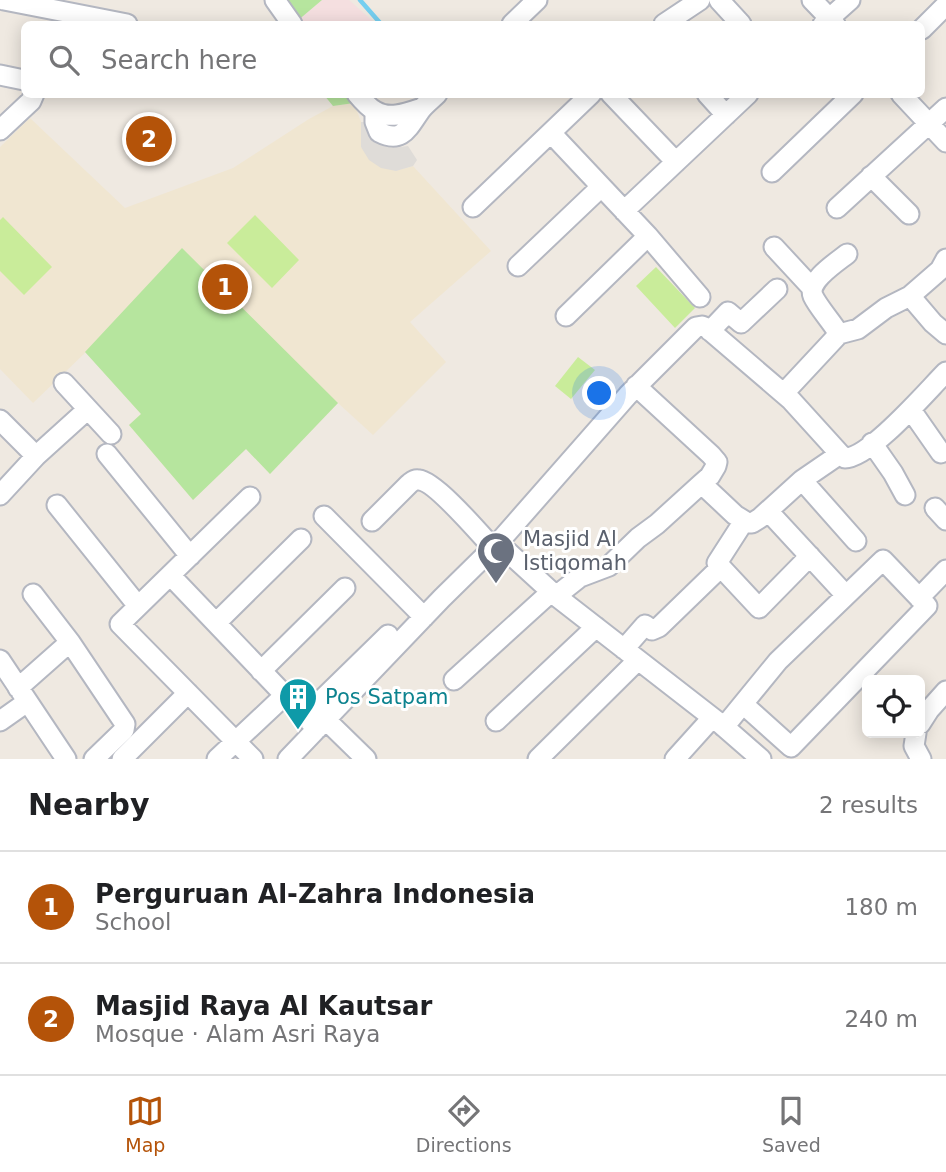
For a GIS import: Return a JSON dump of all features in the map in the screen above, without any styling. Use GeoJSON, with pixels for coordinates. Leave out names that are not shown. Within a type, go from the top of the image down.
{"type":"FeatureCollection","features":[{"type":"Feature","properties":{"kind":"street"},"geometry":{"type":"LineString","coordinates":[[4,0],[112,21]]}},
{"type":"Feature","properties":{"kind":"street"},"geometry":{"type":"LineString","coordinates":[[275,0],[290,21]]}},
{"type":"Feature","properties":{"kind":"street"},"geometry":{"type":"LineString","coordinates":[[515,21],[537,0]]}},
{"type":"Feature","properties":{"kind":"street"},"geometry":{"type":"LineString","coordinates":[[668,21],[700,0]]}},
{"type":"Feature","properties":{"kind":"street"},"geometry":{"type":"LineString","coordinates":[[719,0],[738,21]]}},
{"type":"Feature","properties":{"kind":"street"},"geometry":{"type":"LineString","coordinates":[[812,0],[828,21]]}},
{"type":"Feature","properties":{"kind":"street"},"geometry":{"type":"LineString","coordinates":[[830,21],[850,0]]}},
{"type":"Feature","properties":{"kind":"street"},"geometry":{"type":"LineString","coordinates":[[925,26],[946,5]]}},
{"type":"Feature","properties":{"kind":"street"},"geometry":{"type":"LineString","coordinates":[[0,75],[21,79]]}},
{"type":"Feature","properties":{"kind":"street"},"geometry":{"type":"LineString","coordinates":[[0,130],[32,98]]}},
{"type":"Feature","properties":{"kind":"street"},"geometry":{"type":"LineString","coordinates":[[361,98],[375,111],[379,132],[388,137],[400,135],[410,127],[422,108],[433,98]]}},
{"type":"Feature","properties":{"kind":"street"},"geometry":{"type":"LineString","coordinates":[[473,207],[587,98]]}},
{"type":"Feature","properties":{"kind":"street"},"geometry":{"type":"LineString","coordinates":[[615,98],[676,162]]}},
{"type":"Feature","properties":{"kind":"street"},"geometry":{"type":"LineString","coordinates":[[711,98],[726,115]]}},
{"type":"Feature","properties":{"kind":"street"},"geometry":{"type":"LineString","coordinates":[[624,211],[744,98]]}},
{"type":"Feature","properties":{"kind":"street"},"geometry":{"type":"LineString","coordinates":[[772,172],[849,98]]}},
{"type":"Feature","properties":{"kind":"street"},"geometry":{"type":"LineString","coordinates":[[905,98],[946,142]]}},
{"type":"Feature","properties":{"kind":"street"},"geometry":{"type":"LineString","coordinates":[[837,208],[946,108]]}},
{"type":"Feature","properties":{"kind":"street"},"geometry":{"type":"LineString","coordinates":[[551,133],[648,236],[700,296]]}},
{"type":"Feature","properties":{"kind":"street"},"geometry":{"type":"LineString","coordinates":[[872,176],[909,214]]}},
{"type":"Feature","properties":{"kind":"street"},"geometry":{"type":"LineString","coordinates":[[518,266],[601,187]]}},
{"type":"Feature","properties":{"kind":"street"},"geometry":{"type":"LineString","coordinates":[[566,316],[648,236]]}},
{"type":"Feature","properties":{"kind":"street"},"geometry":{"type":"LineString","coordinates":[[774,247],[812,288],[814,297],[839,334]]}},
{"type":"Feature","properties":{"kind":"street"},"geometry":{"type":"LineString","coordinates":[[812,288],[829,268],[847,254]]}},
{"type":"Feature","properties":{"kind":"street"},"geometry":{"type":"LineString","coordinates":[[784,393],[839,334],[858,328],[910,296],[940,270],[946,260]]}},
{"type":"Feature","properties":{"kind":"street"},"geometry":{"type":"LineString","coordinates":[[710,331],[728,312],[741,323],[777,289]]}},
{"type":"Feature","properties":{"kind":"street"},"geometry":{"type":"LineString","coordinates":[[910,296],[946,334]]}},
{"type":"Feature","properties":{"kind":"street"},"geometry":{"type":"LineString","coordinates":[[315,722],[495,545],[636,386],[696,327],[702,326],[710,331],[784,393],[845,458],[853,457],[900,421],[946,372]]}},
{"type":"Feature","properties":{"kind":"street"},"geometry":{"type":"LineString","coordinates":[[64,383],[111,434]]}},
{"type":"Feature","properties":{"kind":"street"},"geometry":{"type":"LineString","coordinates":[[454,680],[554,594],[580,577],[609,566],[702,484],[716,467],[715,459],[636,386]]}},
{"type":"Feature","properties":{"kind":"street"},"geometry":{"type":"LineString","coordinates":[[0,495],[36,456],[88,409]]}},
{"type":"Feature","properties":{"kind":"street"},"geometry":{"type":"LineString","coordinates":[[911,410],[941,453]]}},
{"type":"Feature","properties":{"kind":"street"},"geometry":{"type":"LineString","coordinates":[[0,420],[36,456]]}},
{"type":"Feature","properties":{"kind":"street"},"geometry":{"type":"LineString","coordinates":[[872,443],[905,495]]}},
{"type":"Feature","properties":{"kind":"street"},"geometry":{"type":"LineString","coordinates":[[107,454],[190,556]]}},
{"type":"Feature","properties":{"kind":"street"},"geometry":{"type":"LineString","coordinates":[[702,484],[726,508],[744,521],[754,523],[802,480],[840,454]]}},
{"type":"Feature","properties":{"kind":"street"},"geometry":{"type":"LineString","coordinates":[[372,521],[411,482],[421,480],[431,486],[495,545],[554,594],[718,722],[761,759]]}},
{"type":"Feature","properties":{"kind":"street"},"geometry":{"type":"LineString","coordinates":[[802,480],[856,541]]}},
{"type":"Feature","properties":{"kind":"street"},"geometry":{"type":"LineString","coordinates":[[250,497],[120,624],[253,759]]}},
{"type":"Feature","properties":{"kind":"street"},"geometry":{"type":"LineString","coordinates":[[57,505],[138,606]]}},
{"type":"Feature","properties":{"kind":"street"},"geometry":{"type":"LineString","coordinates":[[768,511],[841,590]]}},
{"type":"Feature","properties":{"kind":"street"},"geometry":{"type":"LineString","coordinates":[[324,516],[424,617]]}},
{"type":"Feature","properties":{"kind":"street"},"geometry":{"type":"LineString","coordinates":[[744,521],[717,563],[759,608],[810,556]]}},
{"type":"Feature","properties":{"kind":"street"},"geometry":{"type":"LineString","coordinates":[[216,623],[301,539]]}},
{"type":"Feature","properties":{"kind":"street"},"geometry":{"type":"LineString","coordinates":[[675,759],[743,704],[778,661],[883,560],[927,606],[790,747],[743,704]]}},
{"type":"Feature","properties":{"kind":"street"},"geometry":{"type":"LineString","coordinates":[[538,759],[631,654],[645,625],[652,630],[659,627],[721,567]]}},
{"type":"Feature","properties":{"kind":"street"},"geometry":{"type":"LineString","coordinates":[[919,598],[946,570]]}},
{"type":"Feature","properties":{"kind":"street"},"geometry":{"type":"LineString","coordinates":[[170,575],[284,696],[366,759]]}},
{"type":"Feature","properties":{"kind":"street"},"geometry":{"type":"LineString","coordinates":[[261,671],[345,587]]}},
{"type":"Feature","properties":{"kind":"street"},"geometry":{"type":"LineString","coordinates":[[33,594],[70,642],[125,724],[124,730],[94,759]]}},
{"type":"Feature","properties":{"kind":"street"},"geometry":{"type":"LineString","coordinates":[[496,722],[596,627]]}},
{"type":"Feature","properties":{"kind":"street"},"geometry":{"type":"LineString","coordinates":[[290,758],[315,722],[388,635]]}},
{"type":"Feature","properties":{"kind":"street"},"geometry":{"type":"LineString","coordinates":[[0,721],[70,642]]}},
{"type":"Feature","properties":{"kind":"street"},"geometry":{"type":"LineString","coordinates":[[0,660],[66,759]]}},
{"type":"Feature","properties":{"kind":"street"},"geometry":{"type":"LineString","coordinates":[[925,716],[946,691]]}},
{"type":"Feature","properties":{"kind":"street"},"geometry":{"type":"LineString","coordinates":[[122,759],[188,693]]}},
{"type":"Feature","properties":{"kind":"street"},"geometry":{"type":"LineString","coordinates":[[218,759],[284,696]]}},
{"type":"Feature","properties":{"kind":"street"},"geometry":{"type":"LineString","coordinates":[[915,738],[914,746],[920,759]]}},
{"type":"Feature","properties":{"kind":"shaded area"},"geometry":{"type":"Polygon","coordinates":[[[322,0],[349,0],[373,21],[297,21],[322,0]]]}},
{"type":"Feature","properties":{"kind":"shaded area"},"geometry":{"type":"Polygon","coordinates":[[[354,103],[361,122],[361,147],[395,171],[413,166],[491,251],[410,322],[446,362],[373,435],[338,403],[270,474],[246,449],[193,500],[129,425],[141,414],[86,352],[33,403],[0,369],[0,147],[30,118],[125,208],[233,168],[333,106],[354,103]]]}},
{"type":"Feature","properties":{"kind":"shaded area"},"geometry":{"type":"Polygon","coordinates":[[[361,122],[368,122],[372,135],[379,143],[392,148],[408,146],[417,160],[413,166],[396,171],[381,168],[369,160],[361,147],[361,122]]]}},
{"type":"Feature","properties":{"kind":"green space"},"geometry":{"type":"Polygon","coordinates":[[[280,0],[322,0],[297,21],[280,0]]]}},
{"type":"Feature","properties":{"kind":"green space"},"geometry":{"type":"Polygon","coordinates":[[[326,98],[349,98],[354,103],[333,106],[326,98]]]}},
{"type":"Feature","properties":{"kind":"green space"},"geometry":{"type":"Polygon","coordinates":[[[255,215],[299,260],[272,288],[227,243],[255,215]]]}},
{"type":"Feature","properties":{"kind":"green space"},"geometry":{"type":"Polygon","coordinates":[[[3,217],[52,267],[24,295],[0,271],[0,220],[3,217]]]}},
{"type":"Feature","properties":{"kind":"green space"},"geometry":{"type":"Polygon","coordinates":[[[182,248],[338,403],[270,474],[246,449],[193,500],[129,425],[141,414],[85,352],[182,248]]]}},
{"type":"Feature","properties":{"kind":"green space"},"geometry":{"type":"Polygon","coordinates":[[[656,267],[695,308],[675,328],[636,286],[656,267]]]}},
{"type":"Feature","properties":{"kind":"green space"},"geometry":{"type":"Polygon","coordinates":[[[578,357],[595,370],[571,399],[555,386],[578,357]]]}},
{"type":"Feature","properties":{"kind":"waterway"},"geometry":{"type":"LineString","coordinates":[[360,0],[378,21]]}},
{"type":"Feature","properties":{"kind":"place","name":"Masjid Raya Al Kautsar"},"geometry":{"type":"Point","coordinates":[149,139]}},
{"type":"Feature","properties":{"kind":"place","name":"Perguruan Al-Zahra Indonesia"},"geometry":{"type":"Point","coordinates":[225,287]}},
{"type":"Feature","properties":{"kind":"place","name":"Masjid Al Istiqomah"},"geometry":{"type":"Point","coordinates":[496,585]}},
{"type":"Feature","properties":{"kind":"place","name":"Pos Satpam"},"geometry":{"type":"Point","coordinates":[298,731]}}]}
